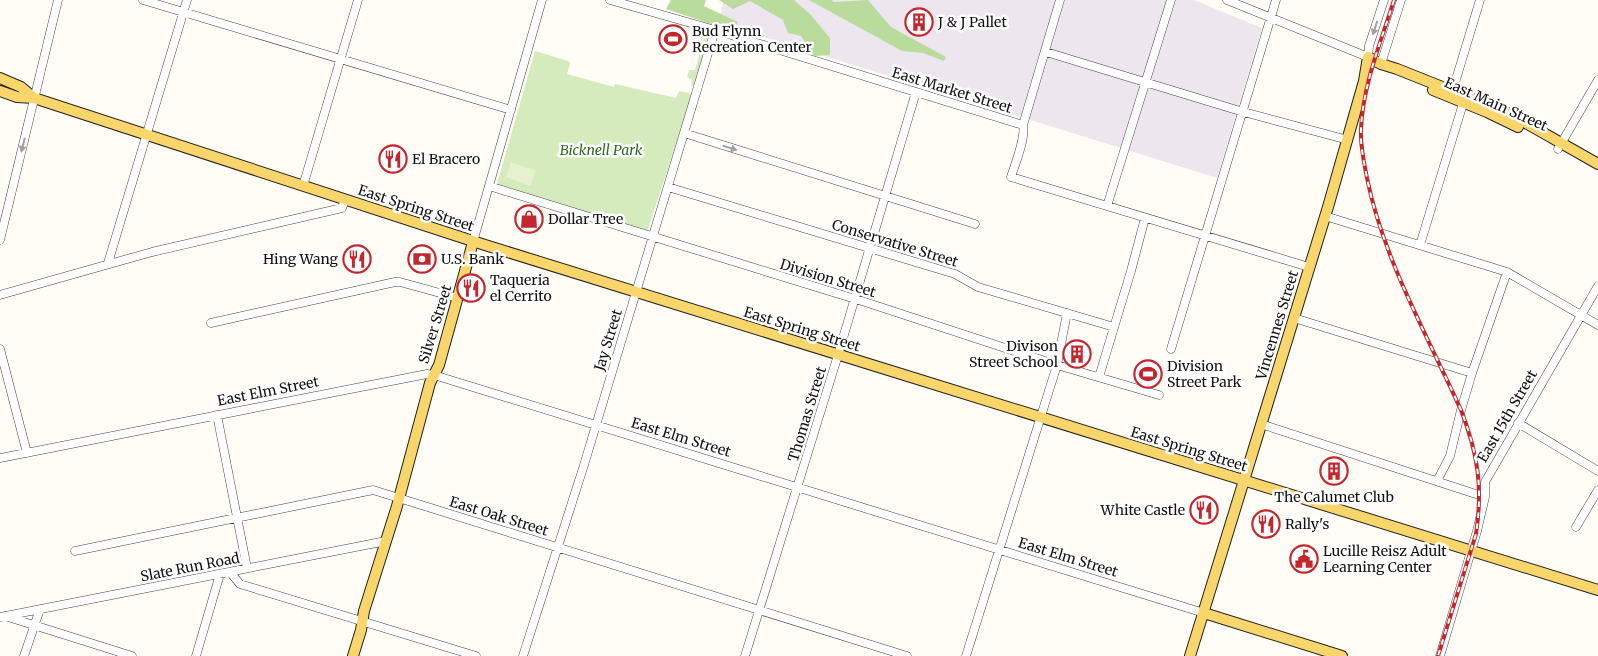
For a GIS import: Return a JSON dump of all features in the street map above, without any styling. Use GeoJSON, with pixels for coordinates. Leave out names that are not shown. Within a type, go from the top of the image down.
{"type":"FeatureCollection","features":[{"type":"Feature","properties":{"kind":"main road","name":"East Main Street"},"geometry":{"type":"LineString","coordinates":[[1368,57],[1464,99],[1510,114],[1598,172]]}},
{"type":"Feature","properties":{"kind":"main road","name":"Vincennes Street"},"geometry":{"type":"LineString","coordinates":[[1190,656],[1348,140],[1364,81],[1368,57]]}},
{"type":"Feature","properties":{"kind":"main road"},"geometry":{"type":"LineString","coordinates":[[0,78],[21,87],[34,98]]}},
{"type":"Feature","properties":{"kind":"main road","name":"East Spring Street"},"geometry":{"type":"LineString","coordinates":[[0,91],[34,98],[473,242],[1598,590]]}},
{"type":"Feature","properties":{"kind":"main road","name":"East Main Street"},"geometry":{"type":"LineString","coordinates":[[1560,146],[1598,164]]}},
{"type":"Feature","properties":{"kind":"main road","name":"Silver Street"},"geometry":{"type":"LineString","coordinates":[[353,656],[361,630],[364,611],[399,498],[430,383],[439,365],[473,242]]}},
{"type":"Feature","properties":{"kind":"main road","name":"East Elm Street"},"geometry":{"type":"LineString","coordinates":[[1204,613],[1342,656]]}},
{"type":"Feature","properties":{"kind":"street"},"geometry":{"type":"LineString","coordinates":[[0,240],[58,0]]}},
{"type":"Feature","properties":{"kind":"street"},"geometry":{"type":"LineString","coordinates":[[143,0],[511,110]]}},
{"type":"Feature","properties":{"kind":"street"},"geometry":{"type":"LineString","coordinates":[[108,264],[187,0]]}},
{"type":"Feature","properties":{"kind":"street"},"geometry":{"type":"LineString","coordinates":[[303,186],[358,0]]}},
{"type":"Feature","properties":{"kind":"street","name":"Silver Street"},"geometry":{"type":"LineString","coordinates":[[473,242],[542,0]]}},
{"type":"Feature","properties":{"kind":"street","name":"East Market Street"},"geometry":{"type":"LineString","coordinates":[[610,0],[715,30],[1023,125],[1023,137],[1011,177],[1309,268]]}},
{"type":"Feature","properties":{"kind":"street"},"geometry":{"type":"LineString","coordinates":[[1023,125],[1060,0]]}},
{"type":"Feature","properties":{"kind":"street"},"geometry":{"type":"LineString","coordinates":[[1107,206],[1171,0]]}},
{"type":"Feature","properties":{"kind":"street"},"geometry":{"type":"LineString","coordinates":[[1227,0],[1368,57]]}},
{"type":"Feature","properties":{"kind":"street"},"geometry":{"type":"LineString","coordinates":[[1171,349],[1276,0]]}},
{"type":"Feature","properties":{"kind":"street","name":"Vincennes Street"},"geometry":{"type":"LineString","coordinates":[[1368,57],[1369,46],[1384,0]]}},
{"type":"Feature","properties":{"kind":"street"},"geometry":{"type":"LineString","coordinates":[[1381,64],[1401,0]]}},
{"type":"Feature","properties":{"kind":"street"},"geometry":{"type":"LineString","coordinates":[[1452,94],[1480,0]]}},
{"type":"Feature","properties":{"kind":"street","name":"Jay Street"},"geometry":{"type":"LineString","coordinates":[[523,656],[596,425],[715,30]]}},
{"type":"Feature","properties":{"kind":"street"},"geometry":{"type":"LineString","coordinates":[[1046,52],[1243,112],[1348,140]]}},
{"type":"Feature","properties":{"kind":"street"},"geometry":{"type":"LineString","coordinates":[[1560,146],[1598,80]]}},
{"type":"Feature","properties":{"kind":"street","name":"Thomas Street"},"geometry":{"type":"LineString","coordinates":[[745,656],[855,299],[916,92]]}},
{"type":"Feature","properties":{"kind":"street"},"geometry":{"type":"LineString","coordinates":[[1420,244],[1464,99]]}},
{"type":"Feature","properties":{"kind":"street"},"geometry":{"type":"LineString","coordinates":[[684,133],[975,224]]}},
{"type":"Feature","properties":{"kind":"street","name":"Division Street"},"geometry":{"type":"LineString","coordinates":[[489,186],[855,299],[1057,365],[1159,395]]}},
{"type":"Feature","properties":{"kind":"street","name":"Conservative Street"},"geometry":{"type":"LineString","coordinates":[[668,187],[954,274],[983,288],[1114,326]]}},
{"type":"Feature","properties":{"kind":"street"},"geometry":{"type":"LineString","coordinates":[[0,294],[108,264],[342,208],[345,200]]}},
{"type":"Feature","properties":{"kind":"street"},"geometry":{"type":"LineString","coordinates":[[1325,216],[1507,272],[1598,325]]}},
{"type":"Feature","properties":{"kind":"street"},"geometry":{"type":"LineString","coordinates":[[1099,377],[1146,218]]}},
{"type":"Feature","properties":{"kind":"street"},"geometry":{"type":"LineString","coordinates":[[1437,481],[1450,456],[1472,373],[1507,272]]}},
{"type":"Feature","properties":{"kind":"street"},"geometry":{"type":"LineString","coordinates":[[211,323],[395,282],[458,298]]}},
{"type":"Feature","properties":{"kind":"street","name":"East 15th Street"},"geometry":{"type":"LineString","coordinates":[[1440,656],[1472,551],[1485,496],[1485,482],[1598,286]]}},
{"type":"Feature","properties":{"kind":"street"},"geometry":{"type":"LineString","coordinates":[[966,656],[1042,418],[1057,365],[1067,313]]}},
{"type":"Feature","properties":{"kind":"street"},"geometry":{"type":"LineString","coordinates":[[1294,318],[1472,373]]}},
{"type":"Feature","properties":{"kind":"street"},"geometry":{"type":"LineString","coordinates":[[0,350],[26,453]]}},
{"type":"Feature","properties":{"kind":"street","name":"East Elm Street"},"geometry":{"type":"LineString","coordinates":[[0,458],[427,374],[1204,613]]}},
{"type":"Feature","properties":{"kind":"street"},"geometry":{"type":"LineString","coordinates":[[217,415],[247,568]]}},
{"type":"Feature","properties":{"kind":"street"},"geometry":{"type":"LineString","coordinates":[[1518,423],[1598,471]]}},
{"type":"Feature","properties":{"kind":"street"},"geometry":{"type":"LineString","coordinates":[[1261,424],[1485,496]]}},
{"type":"Feature","properties":{"kind":"street","name":"East Oak Street"},"geometry":{"type":"LineString","coordinates":[[75,551],[373,490],[908,656]]}},
{"type":"Feature","properties":{"kind":"street"},"geometry":{"type":"LineString","coordinates":[[1576,527],[1598,490]]}},
{"type":"Feature","properties":{"kind":"street","name":"Slate Run Road"},"geometry":{"type":"LineString","coordinates":[[2,617],[386,541]]}},
{"type":"Feature","properties":{"kind":"street"},"geometry":{"type":"LineString","coordinates":[[230,572],[240,584],[476,656]]}},
{"type":"Feature","properties":{"kind":"street"},"geometry":{"type":"LineString","coordinates":[[196,656],[220,574]]}},
{"type":"Feature","properties":{"kind":"street"},"geometry":{"type":"LineString","coordinates":[[24,656],[40,609]]}},
{"type":"Feature","properties":{"kind":"street"},"geometry":{"type":"LineString","coordinates":[[2,617],[132,656]]}},
{"type":"Feature","properties":{"kind":"shaded area"},"geometry":{"type":"Polygon","coordinates":[[[724,0],[1194,0],[1262,28],[1217,178],[718,23],[724,0]]]}},
{"type":"Feature","properties":{"kind":"green space"},"geometry":{"type":"Polygon","coordinates":[[[671,0],[706,0],[704,6],[738,22],[732,31],[666,9],[671,0]]]}},
{"type":"Feature","properties":{"kind":"green space"},"geometry":{"type":"Polygon","coordinates":[[[719,0],[794,0],[810,14],[830,38],[830,55],[814,56],[801,36],[788,33],[783,20],[750,1],[733,9],[719,0]]]}},
{"type":"Feature","properties":{"kind":"green space"},"geometry":{"type":"Polygon","coordinates":[[[809,0],[831,0],[834,2],[868,0],[891,27],[946,57],[944,61],[923,53],[902,51],[809,0]]]}},
{"type":"Feature","properties":{"kind":"green space"},"geometry":{"type":"Polygon","coordinates":[[[697,33],[705,36],[708,41],[695,85],[691,86],[692,80],[687,77],[689,70],[695,70],[704,39],[696,36],[697,33]]]}},
{"type":"Feature","properties":{"kind":"green space","name":"Bicknell Park"},"geometry":{"type":"Polygon","coordinates":[[[535,51],[568,61],[570,63],[567,74],[614,87],[615,84],[676,98],[679,91],[692,95],[647,232],[497,184],[535,51]]]}},
{"type":"Feature","properties":{"kind":"green space"},"geometry":{"type":"Polygon","coordinates":[[[511,162],[536,171],[530,186],[506,177],[511,162]]]}},
{"type":"Feature","properties":{"kind":"green space","name":"Division Street Park"},"geometry":{"type":"Polygon","coordinates":[[[1145,359],[1159,363],[1152,388],[1138,384],[1145,359]]]}},
{"type":"Feature","properties":{"kind":"railway"},"geometry":{"type":"LineString","coordinates":[[1394,0],[1373,63],[1362,112],[1361,141],[1367,178],[1374,208],[1395,267],[1461,410],[1472,441],[1478,471],[1479,501],[1476,534],[1438,656]]}},
{"type":"Feature","properties":{"kind":"place","name":"J & J Pallet"},"geometry":{"type":"Point","coordinates":[919,22]}},
{"type":"Feature","properties":{"kind":"place","name":"Bud Flynn Recreation Center"},"geometry":{"type":"Point","coordinates":[673,39]}},
{"type":"Feature","properties":{"kind":"place","name":"El Bracero"},"geometry":{"type":"Point","coordinates":[393,159]}},
{"type":"Feature","properties":{"kind":"place","name":"Dollar Tree"},"geometry":{"type":"Point","coordinates":[529,219]}},
{"type":"Feature","properties":{"kind":"place","name":"Hing Wang"},"geometry":{"type":"Point","coordinates":[357,259]}},
{"type":"Feature","properties":{"kind":"place","name":"U.S. Bank"},"geometry":{"type":"Point","coordinates":[422,259]}},
{"type":"Feature","properties":{"kind":"place","name":"Taqueria el Cerrito"},"geometry":{"type":"Point","coordinates":[471,288]}},
{"type":"Feature","properties":{"kind":"place","name":"Divison Street School"},"geometry":{"type":"Point","coordinates":[1077,354]}},
{"type":"Feature","properties":{"kind":"place","name":"Division Street Park"},"geometry":{"type":"Point","coordinates":[1148,374]}},
{"type":"Feature","properties":{"kind":"place","name":"The Calumet Club"},"geometry":{"type":"Point","coordinates":[1334,471]}},
{"type":"Feature","properties":{"kind":"place","name":"White Castle"},"geometry":{"type":"Point","coordinates":[1204,510]}},
{"type":"Feature","properties":{"kind":"place","name":"Rally's"},"geometry":{"type":"Point","coordinates":[1266,524]}},
{"type":"Feature","properties":{"kind":"place","name":"Lucille Reisz Adult Learning Center"},"geometry":{"type":"Point","coordinates":[1304,559]}}]}
